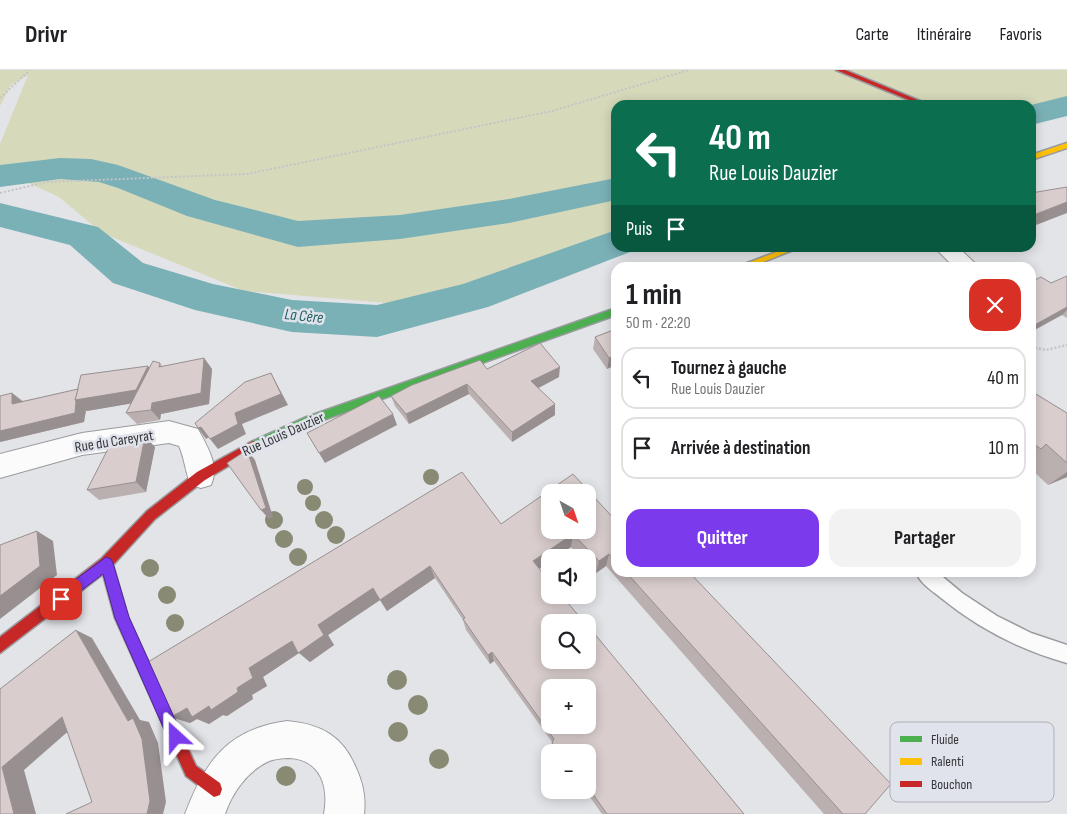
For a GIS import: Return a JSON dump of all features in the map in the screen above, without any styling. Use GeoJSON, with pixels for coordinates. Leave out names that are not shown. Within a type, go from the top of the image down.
{"type":"FeatureCollection","features":[{"type":"Feature","properties":{"kind":"street"},"geometry":{"type":"LineString","coordinates":[[839,70],[914,100]]}},
{"type":"Feature","properties":{"kind":"street"},"geometry":{"type":"LineString","coordinates":[[1036,156],[1067,144]]}},
{"type":"Feature","properties":{"kind":"street"},"geometry":{"type":"LineString","coordinates":[[755,262],[783,252]]}},
{"type":"Feature","properties":{"kind":"street"},"geometry":{"type":"LineString","coordinates":[[950,252],[961,262]]}},
{"type":"Feature","properties":{"kind":"street","name":"Rue Louis Dauzier"},"geometry":{"type":"LineString","coordinates":[[0,646],[106,563],[151,515],[201,476],[248,448],[308,421],[611,313]]}},
{"type":"Feature","properties":{"kind":"street","name":"Rue du Careyrat"},"geometry":{"type":"LineString","coordinates":[[0,466],[82,444],[169,432],[188,437],[198,457],[201,476]]}},
{"type":"Feature","properties":{"kind":"street"},"geometry":{"type":"LineString","coordinates":[[106,563],[122,618],[191,771],[209,802],[231,766],[252,749],[275,740],[298,738],[318,745],[334,760],[343,781],[344,814]]}},
{"type":"Feature","properties":{"kind":"lane"},"geometry":{"type":"LineString","coordinates":[[929,577],[948,595],[997,627],[1050,650],[1067,654]]}},
{"type":"Feature","properties":{"kind":"path"},"geometry":{"type":"LineString","coordinates":[[0,98],[30,70]]}},
{"type":"Feature","properties":{"kind":"path"},"geometry":{"type":"LineString","coordinates":[[0,193],[47,182],[248,174],[552,112],[689,70]]}},
{"type":"Feature","properties":{"kind":"path"},"geometry":{"type":"LineString","coordinates":[[1036,348],[1046,350],[1067,345]]}},
{"type":"Feature","properties":{"kind":"green space"},"geometry":{"type":"Polygon","coordinates":[[[0,70],[1067,70],[1067,103],[1036,112],[1036,100],[611,100],[611,241],[411,305],[244,291],[102,233],[59,197],[0,170],[0,144],[28,75],[11,85],[0,106],[0,70]]]}},
{"type":"Feature","properties":{"kind":"building"},"geometry":{"type":"Polygon","coordinates":[[[1067,187],[1067,202],[1036,214],[1036,192],[1067,187]]]}},
{"type":"Feature","properties":{"kind":"building"},"geometry":{"type":"Polygon","coordinates":[[[1067,276],[1067,307],[1036,324],[1036,280],[1041,277],[1051,283],[1067,276]]]}},
{"type":"Feature","properties":{"kind":"building"},"geometry":{"type":"Polygon","coordinates":[[[611,331],[611,357],[609,358],[595,337],[611,331]]]}},
{"type":"Feature","properties":{"kind":"building"},"geometry":{"type":"Polygon","coordinates":[[[540,343],[560,367],[531,381],[555,404],[512,432],[467,384],[406,414],[391,396],[412,385],[480,360],[487,369],[540,343]]]}},
{"type":"Feature","properties":{"kind":"building"},"geometry":{"type":"Polygon","coordinates":[[[204,358],[201,393],[152,403],[151,410],[126,413],[153,361],[160,363],[159,367],[204,358]]]}},
{"type":"Feature","properties":{"kind":"building"},"geometry":{"type":"Polygon","coordinates":[[[148,366],[136,390],[75,400],[81,375],[148,366]]]}},
{"type":"Feature","properties":{"kind":"building"},"geometry":{"type":"Polygon","coordinates":[[[271,373],[281,394],[235,413],[238,424],[210,439],[201,427],[198,428],[195,423],[245,382],[271,373]]]}},
{"type":"Feature","properties":{"kind":"building"},"geometry":{"type":"Polygon","coordinates":[[[78,389],[75,400],[75,413],[0,431],[0,396],[12,393],[12,404],[78,389]]]}},
{"type":"Feature","properties":{"kind":"building"},"geometry":{"type":"Polygon","coordinates":[[[1036,394],[1067,413],[1067,463],[1046,444],[1041,449],[1036,446],[1036,394]]]}},
{"type":"Feature","properties":{"kind":"building"},"geometry":{"type":"Polygon","coordinates":[[[379,396],[393,414],[319,453],[307,433],[379,396]]]}},
{"type":"Feature","properties":{"kind":"building"},"geometry":{"type":"Polygon","coordinates":[[[145,436],[136,482],[87,490],[112,441],[145,436]]]}},
{"type":"Feature","properties":{"kind":"building"},"geometry":{"type":"Polygon","coordinates":[[[247,450],[266,508],[261,510],[227,463],[247,450]]]}},
{"type":"Feature","properties":{"kind":"building"},"geometry":{"type":"Polygon","coordinates":[[[462,472],[501,524],[541,496],[541,539],[566,539],[551,549],[541,549],[541,556],[533,561],[541,570],[541,604],[569,604],[577,614],[541,614],[541,669],[596,669],[596,636],[744,814],[607,814],[596,798],[596,744],[553,744],[554,739],[550,734],[596,734],[596,679],[541,679],[541,721],[492,652],[488,655],[430,566],[380,600],[373,588],[318,625],[324,635],[298,653],[292,641],[249,668],[253,678],[237,688],[238,692],[211,710],[209,706],[192,717],[187,708],[171,717],[148,662],[462,472]]]}},
{"type":"Feature","properties":{"kind":"building"},"geometry":{"type":"Polygon","coordinates":[[[573,474],[582,484],[559,484],[573,474]]]}},
{"type":"Feature","properties":{"kind":"building"},"geometry":{"type":"Polygon","coordinates":[[[596,499],[611,516],[611,556],[609,554],[599,561],[596,558],[596,549],[587,549],[578,539],[596,539],[596,499]]]}},
{"type":"Feature","properties":{"kind":"building"},"geometry":{"type":"Polygon","coordinates":[[[37,531],[40,566],[0,596],[0,545],[37,531]]]}},
{"type":"Feature","properties":{"kind":"building"},"geometry":{"type":"Polygon","coordinates":[[[630,577],[694,577],[890,783],[865,814],[843,814],[630,577]]]}},
{"type":"Feature","properties":{"kind":"building"},"geometry":{"type":"Polygon","coordinates":[[[76,630],[128,721],[133,718],[142,739],[150,801],[147,814],[66,814],[92,802],[62,717],[2,767],[14,814],[0,814],[0,689],[76,630]]]}},
{"type":"Feature","properties":{"kind":"waterway","name":"La Cère"},"geometry":{"type":"LineString","coordinates":[[1036,114],[1067,106]]}},
{"type":"Feature","properties":{"kind":"waterway","name":"La Cère"},"geometry":{"type":"LineString","coordinates":[[0,176],[30,171],[76,169],[91,170],[120,177]]}},
{"type":"Feature","properties":{"kind":"waterway","name":"La Cère"},"geometry":{"type":"LineString","coordinates":[[133,182],[201,208],[298,234],[400,227],[509,211],[611,190]]}},
{"type":"Feature","properties":{"kind":"waterway","name":"La Cère"},"geometry":{"type":"LineString","coordinates":[[0,215],[84,236],[128,273],[211,299],[292,316],[377,321],[473,296],[611,245]]}},
{"type":"Feature","properties":{"kind":"traffic: fast"},"geometry":{"type":"LineString","coordinates":[[253,446],[308,421],[611,313]]}},
{"type":"Feature","properties":{"kind":"traffic: slow"},"geometry":{"type":"LineString","coordinates":[[1036,156],[1067,145]]}},
{"type":"Feature","properties":{"kind":"traffic: slow"},"geometry":{"type":"LineString","coordinates":[[755,262],[783,252]]}},
{"type":"Feature","properties":{"kind":"traffic: jam"},"geometry":{"type":"LineString","coordinates":[[839,70],[914,100]]}},
{"type":"Feature","properties":{"kind":"traffic: jam"},"geometry":{"type":"LineString","coordinates":[[0,646],[106,563],[151,515],[201,476],[253,446]]}},
{"type":"Feature","properties":{"kind":"traffic: jam"},"geometry":{"type":"LineString","coordinates":[[106,563],[122,618],[191,771],[214,789]]}},
{"type":"Feature","properties":{"kind":"route"},"geometry":{"type":"LineString","coordinates":[[61,599],[106,563],[122,618],[176,737]]}}]}
